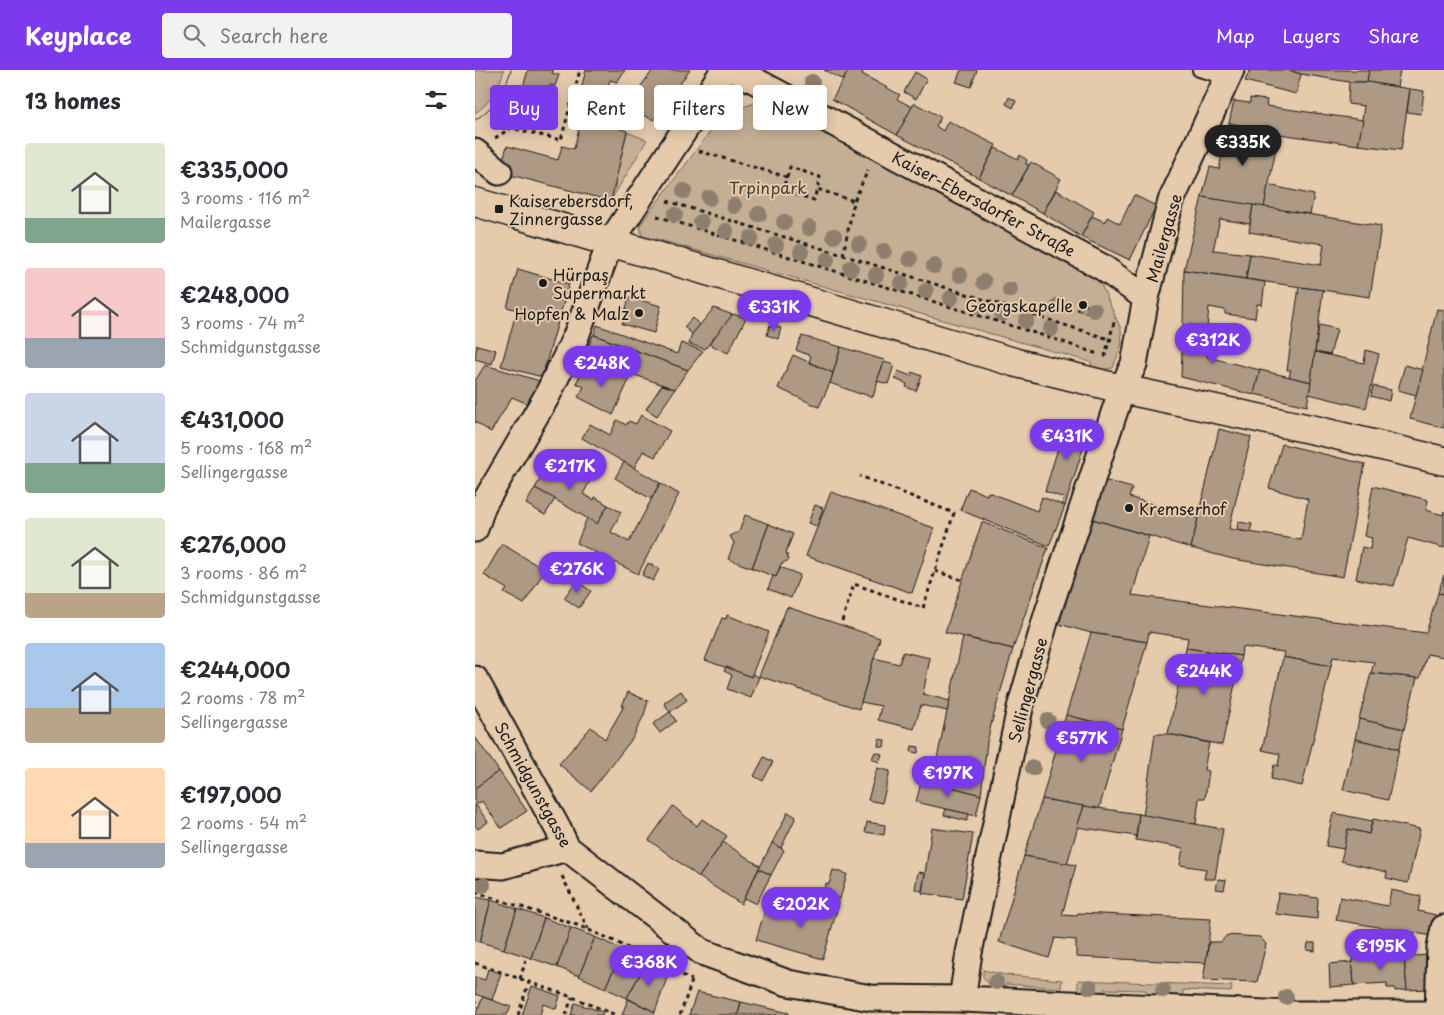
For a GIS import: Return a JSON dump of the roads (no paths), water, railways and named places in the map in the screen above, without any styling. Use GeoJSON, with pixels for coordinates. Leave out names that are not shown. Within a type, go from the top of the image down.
{"type":"FeatureCollection","features":[{"type":"Feature","properties":{"kind":"main road"},"geometry":{"type":"LineString","coordinates":[[475,202],[1017,363],[1122,389],[1319,431],[1444,461]]}},
{"type":"Feature","properties":{"kind":"street"},"geometry":{"type":"LineString","coordinates":[[475,529],[483,505],[547,396],[576,336],[610,243],[724,70]]}},
{"type":"Feature","properties":{"kind":"street","name":"Kaiser-Ebersdorfer Straße"},"geometry":{"type":"LineString","coordinates":[[735,70],[1102,267],[1146,298]]}},
{"type":"Feature","properties":{"kind":"street","name":"Mailergasse"},"geometry":{"type":"LineString","coordinates":[[1146,298],[1171,201],[1229,74]]}},
{"type":"Feature","properties":{"kind":"street"},"geometry":{"type":"LineString","coordinates":[[475,152],[499,172]]}},
{"type":"Feature","properties":{"kind":"street"},"geometry":{"type":"LineString","coordinates":[[1122,389],[1134,364],[1146,298]]}},
{"type":"Feature","properties":{"kind":"street","name":"Sellingergasse"},"geometry":{"type":"LineString","coordinates":[[962,999],[969,953],[1020,708],[1047,615],[1122,389]]}},
{"type":"Feature","properties":{"kind":"street","name":"Schmidgunstgasse"},"geometry":{"type":"LineString","coordinates":[[475,679],[567,848],[702,952],[788,983],[871,998],[962,999],[1290,1014],[1444,1014]]}},
{"type":"Feature","properties":{"kind":"street"},"geometry":{"type":"LineString","coordinates":[[475,864],[503,866],[567,848]]}},
{"type":"Feature","properties":{"kind":"street"},"geometry":{"type":"LineString","coordinates":[[1437,1014],[1444,928]]}},
{"type":"Feature","properties":{"kind":"lane"},"geometry":{"type":"LineString","coordinates":[[1199,70],[1229,74]]}},
{"type":"Feature","properties":{"kind":"tram line"},"geometry":{"type":"LineString","coordinates":[[475,120],[488,110],[498,98],[506,85],[511,70]]}},
{"type":"Feature","properties":{"kind":"place","name":"Kaiserebersdorf, Zinnergasse"},"geometry":{"type":"Point","coordinates":[499,209]}},
{"type":"Feature","properties":{"kind":"place","name":"Hürpaş Supermarkt"},"geometry":{"type":"Point","coordinates":[543,283]}},
{"type":"Feature","properties":{"kind":"place","name":"Georgskapelle"},"geometry":{"type":"Point","coordinates":[1083,305]}},
{"type":"Feature","properties":{"kind":"place","name":"Hopfen & Malz"},"geometry":{"type":"Point","coordinates":[639,313]}},
{"type":"Feature","properties":{"kind":"place","name":"Kremserhof"},"geometry":{"type":"Point","coordinates":[1129,508]}},
{"type":"Feature","properties":{"kind":"park label","name":"Trpinpark"},"geometry":{"type":"Point","coordinates":[768,187]}}]}
